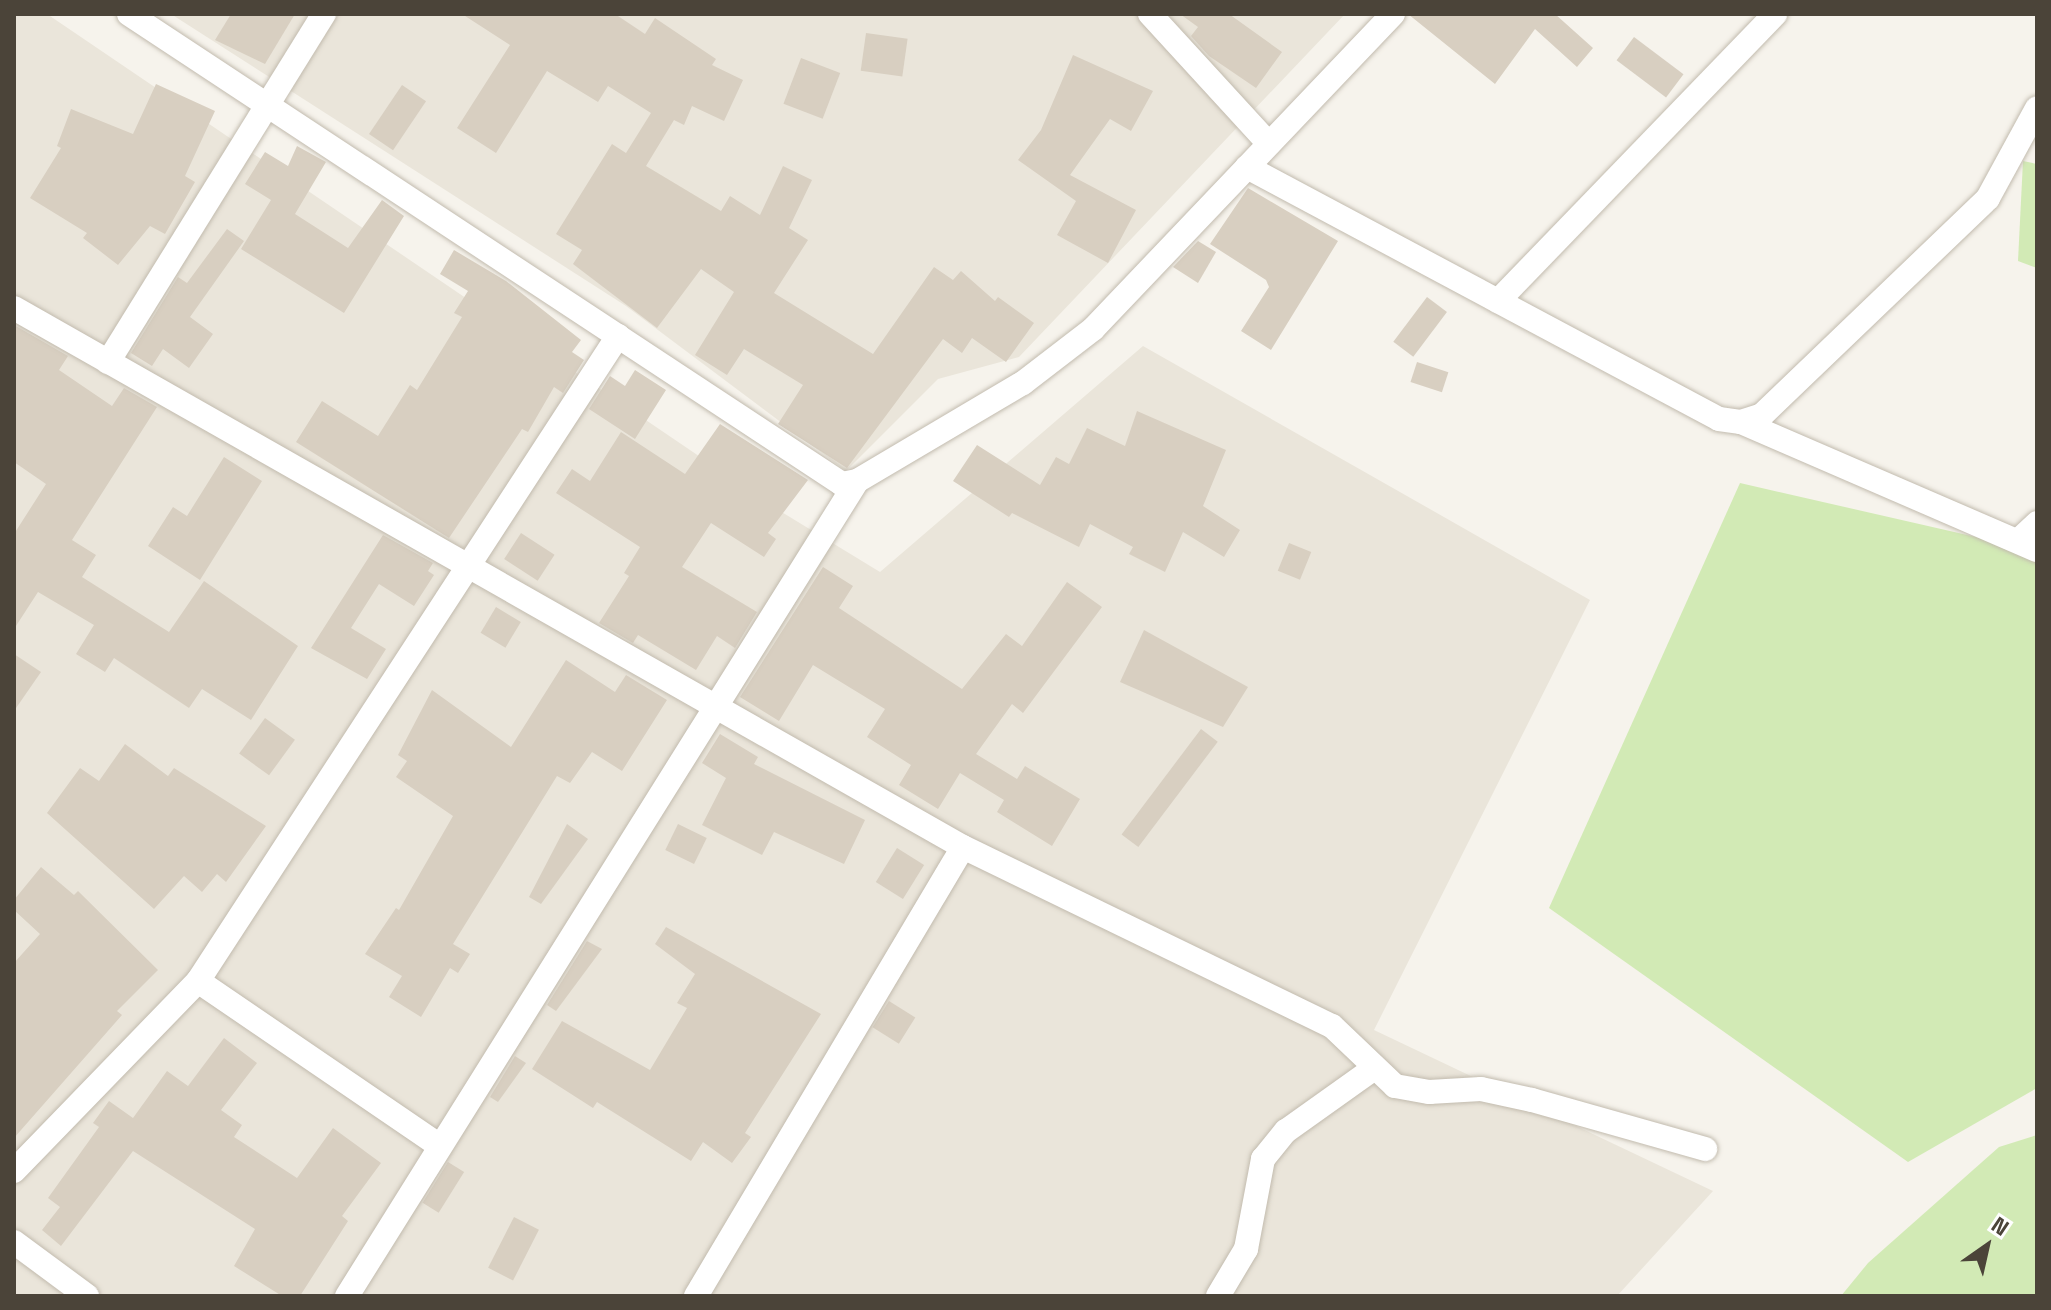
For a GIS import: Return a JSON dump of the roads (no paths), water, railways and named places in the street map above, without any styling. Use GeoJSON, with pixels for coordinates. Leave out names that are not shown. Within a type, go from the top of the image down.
{"type":"FeatureCollection","features":[{"type":"Feature","properties":{"kind":"street"},"geometry":{"type":"LineString","coordinates":[[129,14],[830,479],[842,484],[857,481],[1023,383],[1093,329],[1393,14]]}},
{"type":"Feature","properties":{"kind":"street"},"geometry":{"type":"LineString","coordinates":[[108,362],[271,106],[324,14]]}},
{"type":"Feature","properties":{"kind":"street"},"geometry":{"type":"LineString","coordinates":[[1150,14],[1269,144]]}},
{"type":"Feature","properties":{"kind":"street"},"geometry":{"type":"LineString","coordinates":[[1498,301],[1775,14]]}},
{"type":"Feature","properties":{"kind":"street"},"geometry":{"type":"LineString","coordinates":[[1741,422],[1762,415],[1988,198],[2037,108]]}},
{"type":"Feature","properties":{"kind":"street"},"geometry":{"type":"LineString","coordinates":[[1247,167],[1719,419],[1741,422],[2031,538]]}},
{"type":"Feature","properties":{"kind":"street"},"geometry":{"type":"LineString","coordinates":[[14,308],[713,708],[963,847],[1332,1026],[1373,1069],[1395,1086],[1506,1094],[1705,1149]]}},
{"type":"Feature","properties":{"kind":"street"},"geometry":{"type":"LineString","coordinates":[[14,1171],[198,981],[618,336]]}},
{"type":"Feature","properties":{"kind":"street"},"geometry":{"type":"LineString","coordinates":[[347,1296],[438,1145],[857,481]]}},
{"type":"Feature","properties":{"kind":"street"},"geometry":{"type":"LineString","coordinates":[[696,1296],[963,847]]}},
{"type":"Feature","properties":{"kind":"street"},"geometry":{"type":"LineString","coordinates":[[198,981],[438,1145]]}},
{"type":"Feature","properties":{"kind":"street"},"geometry":{"type":"LineString","coordinates":[[1218,1296],[1246,1249],[1263,1159],[1286,1131],[1373,1069]]}},
{"type":"Feature","properties":{"kind":"street"},"geometry":{"type":"LineString","coordinates":[[14,1242],[87,1296]]}}]}
